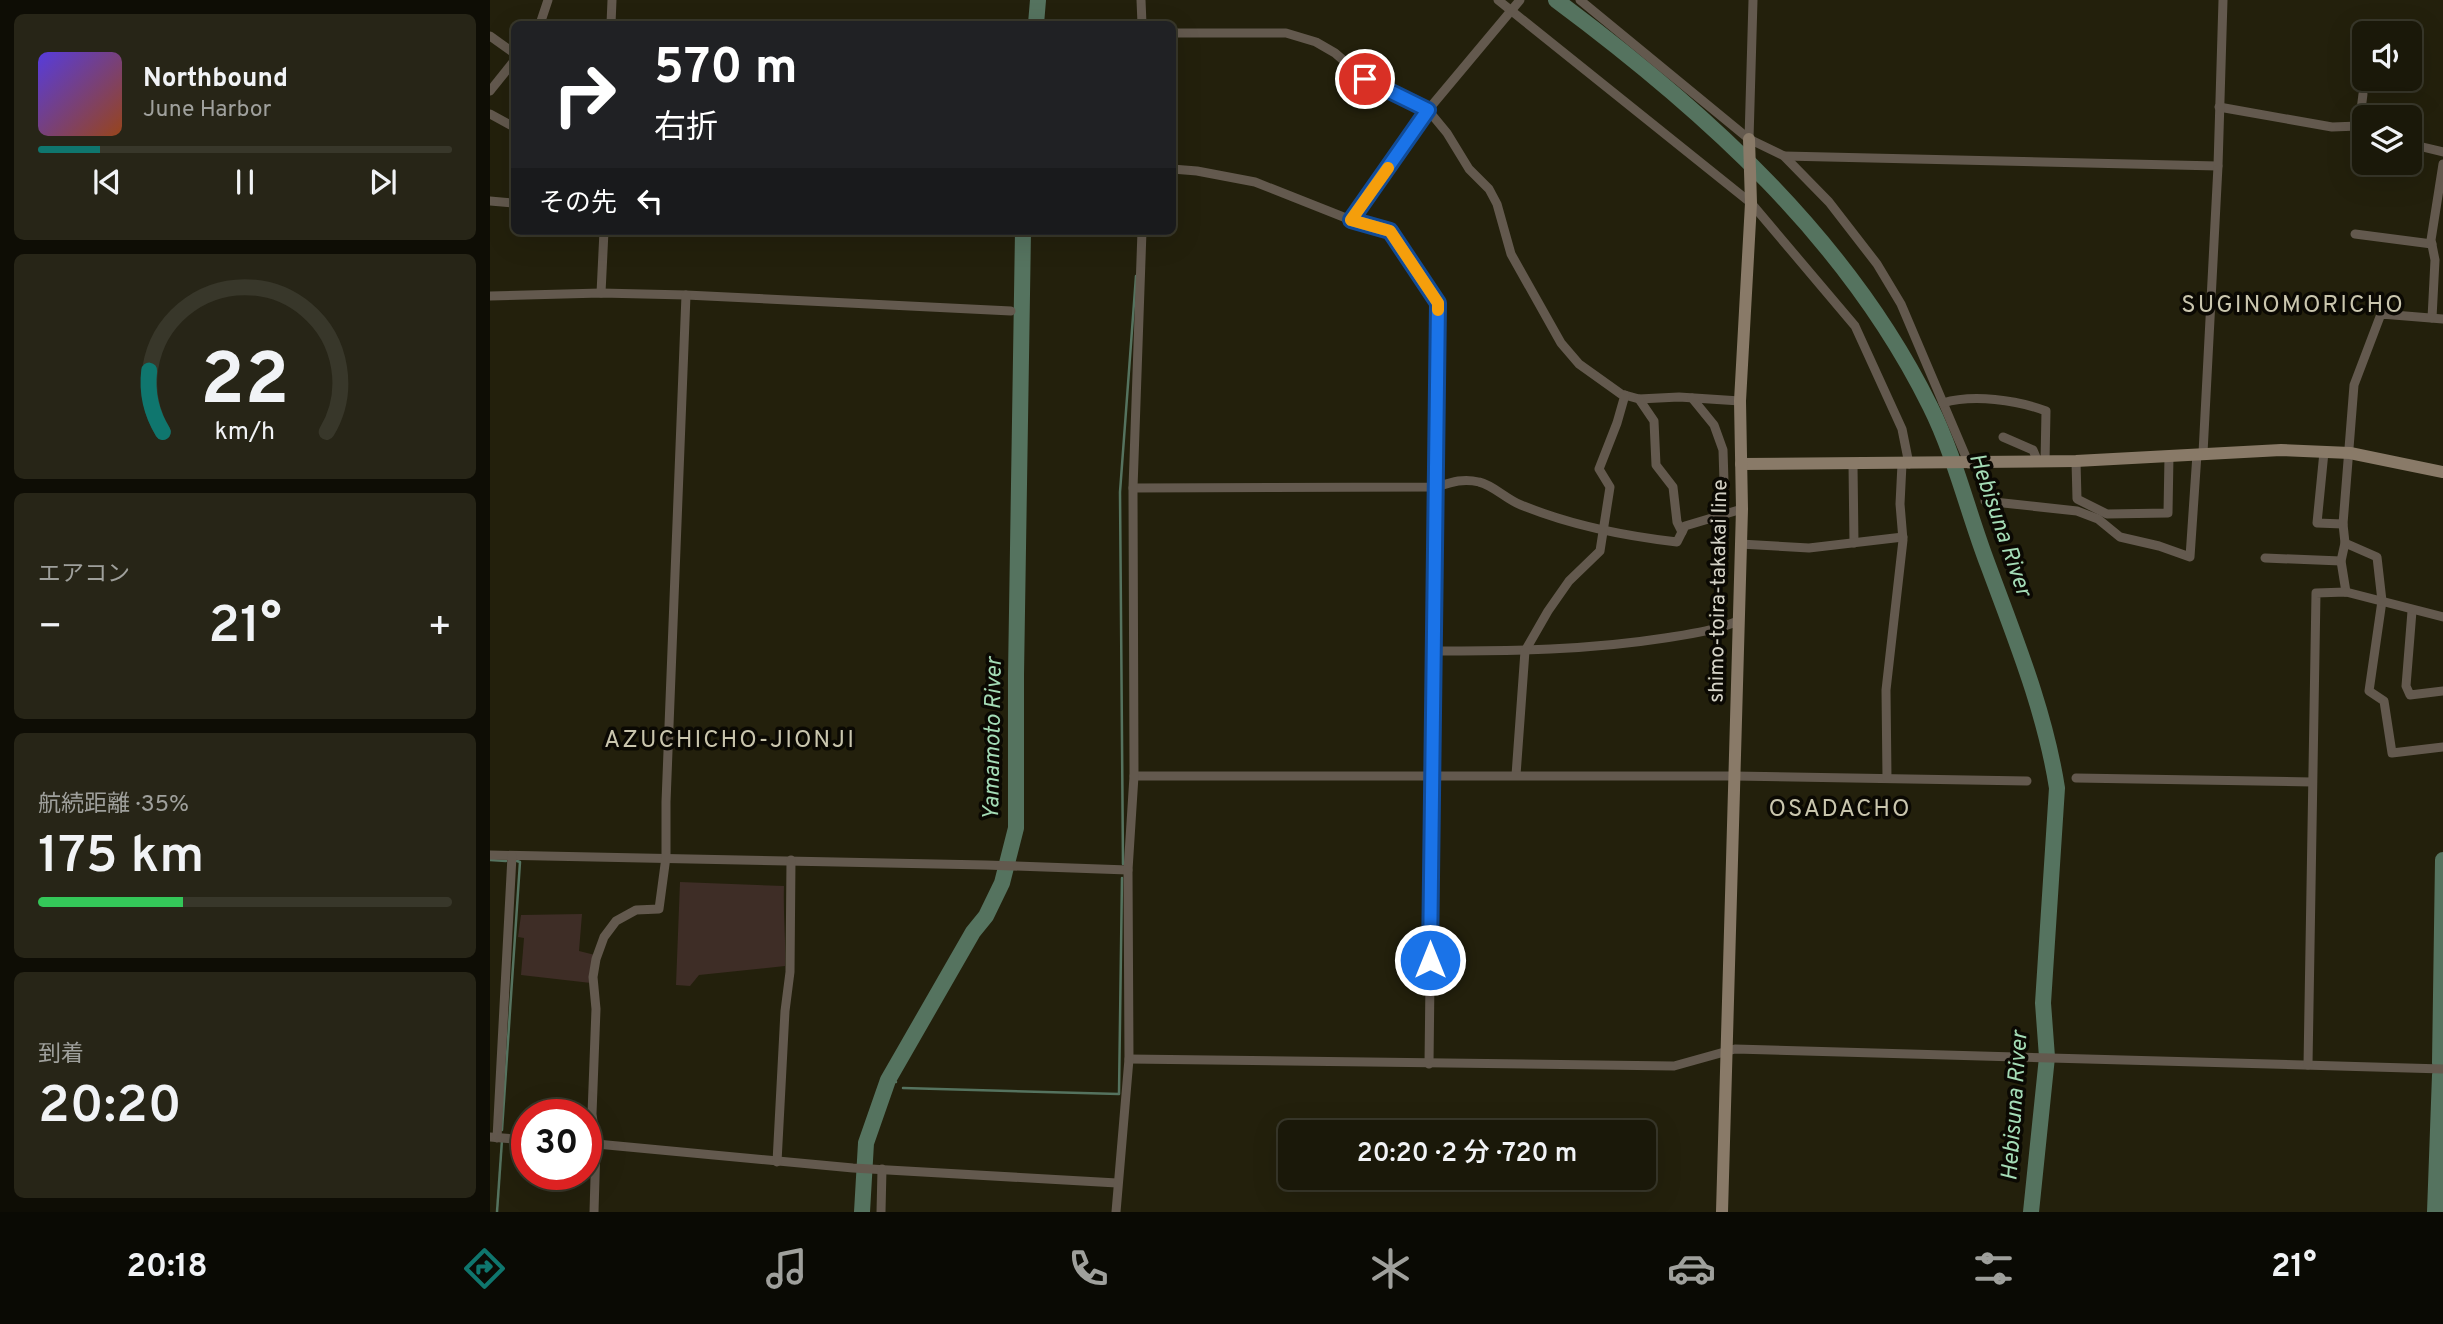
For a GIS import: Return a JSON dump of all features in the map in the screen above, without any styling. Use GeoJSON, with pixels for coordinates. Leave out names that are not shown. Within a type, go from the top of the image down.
{"type":"FeatureCollection","features":[{"type":"Feature","properties":{"kind":"main road"},"geometry":{"type":"LineString","coordinates":[[1741,464],[1740,401],[1751,203],[1749,139]]}},
{"type":"Feature","properties":{"kind":"main road","name":"shimo-toira-takakai line"},"geometry":{"type":"LineString","coordinates":[[1723,1212],[1741,464],[1969,464],[2281,450],[2350,453],[2443,472]]}},
{"type":"Feature","properties":{"kind":"street"},"geometry":{"type":"LineString","coordinates":[[541,21],[548,0]]}},
{"type":"Feature","properties":{"kind":"street"},"geometry":{"type":"LineString","coordinates":[[609,0],[611,21]]}},
{"type":"Feature","properties":{"kind":"street"},"geometry":{"type":"LineString","coordinates":[[1141,0],[1142,21]]}},
{"type":"Feature","properties":{"kind":"street"},"geometry":{"type":"LineString","coordinates":[[1498,0],[1751,203],[1855,326],[1902,429],[1906,464],[1900,504],[1903,537],[1886,690],[1887,778]]}},
{"type":"Feature","properties":{"kind":"street"},"geometry":{"type":"LineString","coordinates":[[1351,220],[1428,110],[1520,0]]}},
{"type":"Feature","properties":{"kind":"street"},"geometry":{"type":"LineString","coordinates":[[1580,0],[1749,139],[1784,156],[1829,202],[1877,264],[1901,304],[1969,464]]}},
{"type":"Feature","properties":{"kind":"street"},"geometry":{"type":"LineString","coordinates":[[1749,139],[1753,0]]}},
{"type":"Feature","properties":{"kind":"street"},"geometry":{"type":"LineString","coordinates":[[1985,501],[2077,510],[2098,519],[2120,537],[2158,546],[2190,558],[2200,453],[2218,166],[2223,0]]}},
{"type":"Feature","properties":{"kind":"street"},"geometry":{"type":"LineString","coordinates":[[1176,33],[1286,33],[1306,39],[1335,53],[1365,79],[1428,110],[1447,133],[1469,169],[1489,190],[1497,204],[1511,254],[1561,343],[1578,364],[1625,395],[1639,399],[1740,401]]}},
{"type":"Feature","properties":{"kind":"street"},"geometry":{"type":"LineString","coordinates":[[490,36],[511,51]]}},
{"type":"Feature","properties":{"kind":"street"},"geometry":{"type":"LineString","coordinates":[[490,91],[511,65]]}},
{"type":"Feature","properties":{"kind":"street"},"geometry":{"type":"LineString","coordinates":[[2363,94],[2363,105]]}},
{"type":"Feature","properties":{"kind":"street"},"geometry":{"type":"LineString","coordinates":[[2219,107],[2332,127],[2352,127]]}},
{"type":"Feature","properties":{"kind":"street"},"geometry":{"type":"LineString","coordinates":[[490,114],[511,125]]}},
{"type":"Feature","properties":{"kind":"street"},"geometry":{"type":"LineString","coordinates":[[2422,147],[2443,152]]}},
{"type":"Feature","properties":{"kind":"street"},"geometry":{"type":"LineString","coordinates":[[1784,156],[2218,166]]}},
{"type":"Feature","properties":{"kind":"street"},"geometry":{"type":"LineString","coordinates":[[2432,318],[2435,260],[2432,244],[2443,164]]}},
{"type":"Feature","properties":{"kind":"street"},"geometry":{"type":"LineString","coordinates":[[1176,169],[1255,182],[1351,220],[1390,231],[1438,303],[1436,652],[1429,1064]]}},
{"type":"Feature","properties":{"kind":"street"},"geometry":{"type":"LineString","coordinates":[[490,201],[511,203]]}},
{"type":"Feature","properties":{"kind":"street"},"geometry":{"type":"LineString","coordinates":[[2355,234],[2432,244]]}},
{"type":"Feature","properties":{"kind":"street"},"geometry":{"type":"LineString","coordinates":[[601,293],[604,235]]}},
{"type":"Feature","properties":{"kind":"street"},"geometry":{"type":"LineString","coordinates":[[1116,1212],[1129,1059],[1128,870],[1135,776],[1133,488],[1142,235]]}},
{"type":"Feature","properties":{"kind":"street"},"geometry":{"type":"LineString","coordinates":[[490,296],[601,293],[687,295],[1011,312]]}},
{"type":"Feature","properties":{"kind":"street"},"geometry":{"type":"LineString","coordinates":[[593,1099],[596,1009],[593,977],[596,959],[604,937],[616,921],[636,910],[659,909],[666,857],[687,295]]}},
{"type":"Feature","properties":{"kind":"street"},"geometry":{"type":"LineString","coordinates":[[2346,592],[2341,561],[2346,542],[2343,524],[2354,385],[2381,314],[2443,319]]}},
{"type":"Feature","properties":{"kind":"street"},"geometry":{"type":"LineString","coordinates":[[1516,775],[1525,651],[1569,581],[1600,551],[1611,487],[1599,469],[1625,395]]}},
{"type":"Feature","properties":{"kind":"street"},"geometry":{"type":"LineString","coordinates":[[1943,403],[1961,397],[1990,399],[2046,411],[2041,462]]}},
{"type":"Feature","properties":{"kind":"street"},"geometry":{"type":"LineString","coordinates":[[1692,398],[1714,425],[1723,450],[1725,514]]}},
{"type":"Feature","properties":{"kind":"street"},"geometry":{"type":"LineString","coordinates":[[1639,399],[1654,421],[1656,465],[1673,487],[1677,522],[1682,532]]}},
{"type":"Feature","properties":{"kind":"street"},"geometry":{"type":"LineString","coordinates":[[2003,437],[2033,450],[2041,462]]}},
{"type":"Feature","properties":{"kind":"street"},"geometry":{"type":"LineString","coordinates":[[1723,450],[1732,460],[1741,464]]}},
{"type":"Feature","properties":{"kind":"street"},"geometry":{"type":"LineString","coordinates":[[2324,452],[2317,523],[2343,524]]}},
{"type":"Feature","properties":{"kind":"street"},"geometry":{"type":"LineString","coordinates":[[2076,461],[2077,499],[2107,514],[2149,515],[2168,513],[2169,456]]}},
{"type":"Feature","properties":{"kind":"street"},"geometry":{"type":"LineString","coordinates":[[1853,465],[1854,543]]}},
{"type":"Feature","properties":{"kind":"street"},"geometry":{"type":"LineString","coordinates":[[1133,488],[1437,487],[1461,479],[1482,482],[1519,505],[1567,521],[1632,537],[1677,542],[1685,526],[1742,509]]}},
{"type":"Feature","properties":{"kind":"street"},"geometry":{"type":"LineString","coordinates":[[1741,544],[1790,548],[1903,537]]}},
{"type":"Feature","properties":{"kind":"street"},"geometry":{"type":"LineString","coordinates":[[2346,542],[2376,557],[2382,601],[2369,691],[2384,701],[2392,753],[2443,747]]}},
{"type":"Feature","properties":{"kind":"street"},"geometry":{"type":"LineString","coordinates":[[2265,558],[2341,561]]}},
{"type":"Feature","properties":{"kind":"street"},"geometry":{"type":"LineString","coordinates":[[2308,1065],[2316,593],[2346,592],[2443,617]]}},
{"type":"Feature","properties":{"kind":"street"},"geometry":{"type":"LineString","coordinates":[[2412,611],[2406,686],[2410,695],[2443,691]]}},
{"type":"Feature","properties":{"kind":"street"},"geometry":{"type":"LineString","coordinates":[[1436,652],[1525,651],[1629,643],[1717,629],[1738,621]]}},
{"type":"Feature","properties":{"kind":"street"},"geometry":{"type":"LineString","coordinates":[[1135,776],[1734,776],[2027,781]]}},
{"type":"Feature","properties":{"kind":"street"},"geometry":{"type":"LineString","coordinates":[[2076,778],[2312,782]]}},
{"type":"Feature","properties":{"kind":"street"},"geometry":{"type":"LineString","coordinates":[[490,855],[666,857],[1128,870]]}},
{"type":"Feature","properties":{"kind":"street"},"geometry":{"type":"LineString","coordinates":[[511,1139],[493,1137],[512,856]]}},
{"type":"Feature","properties":{"kind":"street"},"geometry":{"type":"LineString","coordinates":[[777,1162],[785,1011],[790,972],[791,860]]}},
{"type":"Feature","properties":{"kind":"street"},"geometry":{"type":"LineString","coordinates":[[1129,1059],[1674,1066],[1727,1051],[2443,1069]]}},
{"type":"Feature","properties":{"kind":"street"},"geometry":{"type":"LineString","coordinates":[[602,1145],[853,1168],[1117,1183]]}},
{"type":"Feature","properties":{"kind":"street"},"geometry":{"type":"LineString","coordinates":[[880,1169],[881,1212]]}},
{"type":"Feature","properties":{"kind":"street"},"geometry":{"type":"LineString","coordinates":[[592,1190],[593,1212]]}},
{"type":"Feature","properties":{"kind":"shaded area"},"geometry":{"type":"Polygon","coordinates":[[[680,882],[784,886],[785,966],[699,975],[690,986],[676,985],[680,882]]]}},
{"type":"Feature","properties":{"kind":"shaded area"},"geometry":{"type":"Polygon","coordinates":[[[582,914],[579,951],[595,955],[591,983],[521,975],[524,938],[518,937],[521,915],[582,914]]]}},
{"type":"Feature","properties":{"kind":"waterway","name":"Yamamoto River"},"geometry":{"type":"LineString","coordinates":[[1036,21],[1038,0]]}},
{"type":"Feature","properties":{"kind":"waterway","name":"Hebisuna River"},"geometry":{"type":"LineString","coordinates":[[1556,0],[1665,86],[1767,181],[1814,233],[1857,287],[1896,345],[1930,406],[1947,445],[2028,675],[2045,731],[2057,788],[2043,1003],[2047,1057],[2031,1212]]}},
{"type":"Feature","properties":{"kind":"waterway","name":"Yamamoto River"},"geometry":{"type":"LineString","coordinates":[[862,1212],[866,1143],[888,1080],[973,932],[986,916],[1002,883],[1016,828],[1023,235]]}},
{"type":"Feature","properties":{"kind":"waterway"},"geometry":{"type":"LineString","coordinates":[[1123,864],[1120,492],[1136,276]]}},
{"type":"Feature","properties":{"kind":"waterway"},"geometry":{"type":"LineString","coordinates":[[490,860],[506,861]]}},
{"type":"Feature","properties":{"kind":"waterway"},"geometry":{"type":"LineString","coordinates":[[2440,1063],[2443,860]]}},
{"type":"Feature","properties":{"kind":"waterway"},"geometry":{"type":"LineString","coordinates":[[502,1130],[520,862],[517,861]]}},
{"type":"Feature","properties":{"kind":"waterway"},"geometry":{"type":"LineString","coordinates":[[903,1088],[1119,1094],[1122,878]]}},
{"type":"Feature","properties":{"kind":"waterway"},"geometry":{"type":"LineString","coordinates":[[2435,1212],[2440,1075]]}},
{"type":"Feature","properties":{"kind":"waterway","name":"Yamamoto River"},"geometry":{"type":"LineString","coordinates":[[888,1080],[896,1082]]}},
{"type":"Feature","properties":{"kind":"waterway"},"geometry":{"type":"LineString","coordinates":[[497,1212],[502,1140]]}},
{"type":"Feature","properties":{"kind":"waterway","name":"Yamamoto River"},"geometry":{"type":"LineString","coordinates":[[858,1212],[862,1211]]}},
{"type":"Feature","properties":{"kind":"slow traffic"},"geometry":{"type":"LineString","coordinates":[[1388,168],[1351,220],[1390,231],[1438,303],[1438,310]]}},
{"type":"Feature","properties":{"kind":"district","name":"SUGINOMORICHO"},"geometry":{"type":"Point","coordinates":[2293,306]}},
{"type":"Feature","properties":{"kind":"district","name":"AZUCHICHO-JIONJI"},"geometry":{"type":"Point","coordinates":[730,741]}},
{"type":"Feature","properties":{"kind":"district","name":"OSADACHO"},"geometry":{"type":"Point","coordinates":[1840,810]}},
{"type":"Feature","properties":{"kind":"route"},"geometry":{"type":"LineString","coordinates":[[1365,79],[1428,110],[1351,220],[1390,231],[1438,303],[1436,652],[1430,960]]}}]}
